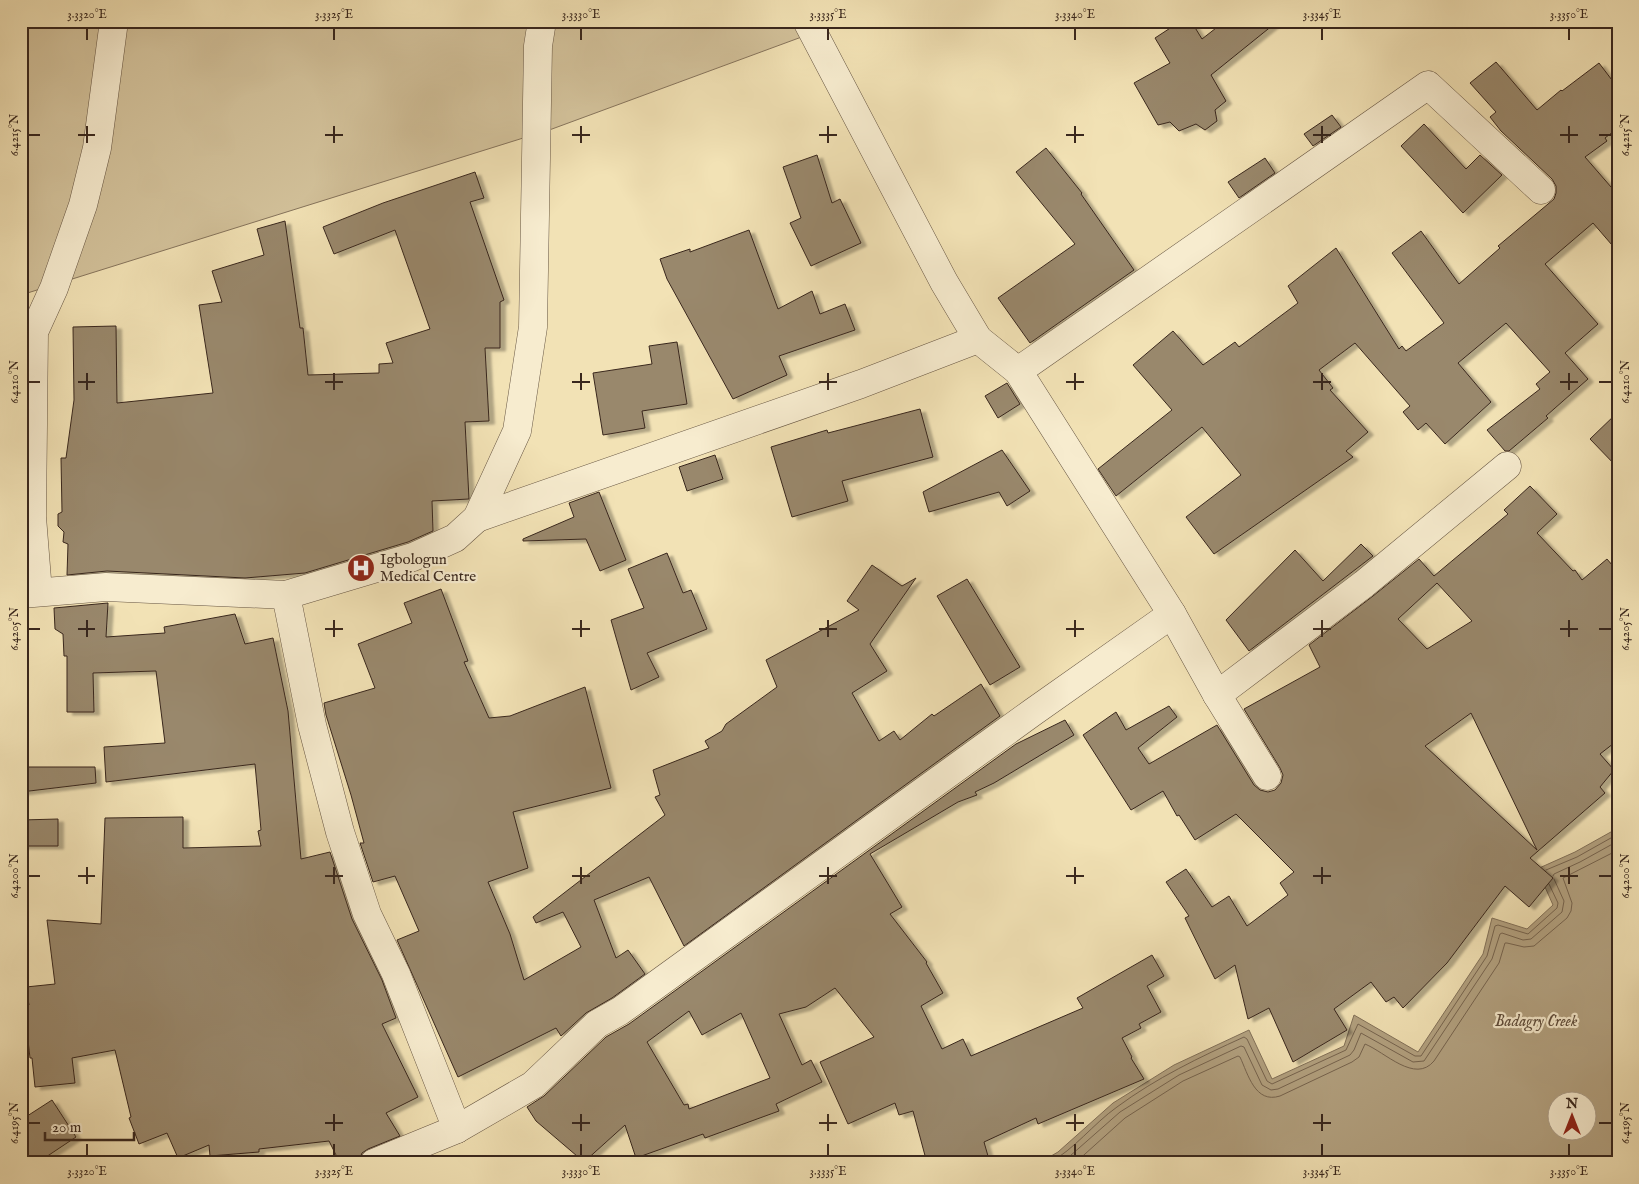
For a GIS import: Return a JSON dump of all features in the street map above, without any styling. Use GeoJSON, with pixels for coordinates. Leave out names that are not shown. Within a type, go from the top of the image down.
{"type":"FeatureCollection","features":[{"type":"Feature","properties":{"kind":"street"},"geometry":{"type":"LineString","coordinates":[[114,21],[97,148],[83,205],[54,288],[28,330],[32,517],[30,593],[106,587],[286,595],[413,557],[455,538],[477,518],[517,431],[533,327],[538,46],[542,21]]}},
{"type":"Feature","properties":{"kind":"street"},"geometry":{"type":"LineString","coordinates":[[807,21],[944,282],[978,339],[1018,371],[1172,614],[1217,695],[1267,776]]}},
{"type":"Feature","properties":{"kind":"street"},"geometry":{"type":"LineString","coordinates":[[1018,371],[1428,85],[1541,190]]}},
{"type":"Feature","properties":{"kind":"street"},"geometry":{"type":"LineString","coordinates":[[477,518],[861,384],[978,339]]}},
{"type":"Feature","properties":{"kind":"street"},"geometry":{"type":"LineString","coordinates":[[1217,695],[1364,584],[1507,466]]}},
{"type":"Feature","properties":{"kind":"street"},"geometry":{"type":"LineString","coordinates":[[286,595],[312,725],[340,832],[367,914],[396,974],[457,1130]]}},
{"type":"Feature","properties":{"kind":"street"},"geometry":{"type":"LineString","coordinates":[[374,1163],[457,1130],[533,1085],[597,1024],[620,1011],[1033,712],[1172,614]]}},
{"type":"Feature","properties":{"kind":"shaded area"},"geometry":{"type":"Polygon","coordinates":[[[21,21],[823,21],[826,28],[552,129],[21,295],[21,21]]]}},
{"type":"Feature","properties":{"kind":"water","name":"Badagry Creek"},"geometry":{"type":"Polygon","coordinates":[[[1618,828],[1618,1163],[1039,1163],[1058,1152],[1113,1103],[1174,1065],[1249,1030],[1272,1079],[1344,1046],[1354,1015],[1418,1052],[1483,954],[1492,918],[1527,929],[1553,905],[1537,869],[1575,852],[1618,828]]]}},
{"type":"Feature","properties":{"kind":"building"},"geometry":{"type":"Polygon","coordinates":[[[1181,21],[1191,21],[1202,39],[1225,21],[1278,21],[1211,75],[1226,101],[1215,110],[1217,121],[1205,130],[1196,124],[1179,131],[1170,122],[1158,125],[1134,83],[1170,63],[1155,38],[1181,21]]]}},
{"type":"Feature","properties":{"kind":"building"},"geometry":{"type":"Polygon","coordinates":[[[1496,62],[1537,110],[1599,63],[1618,88],[1618,128],[1605,138],[1607,141],[1585,157],[1618,195],[1618,252],[1593,223],[1545,264],[1598,324],[1565,353],[1588,379],[1546,416],[1548,418],[1509,451],[1505,451],[1487,430],[1540,389],[1536,384],[1550,372],[1506,323],[1458,363],[1491,402],[1445,444],[1426,423],[1418,430],[1403,412],[1410,406],[1355,343],[1319,370],[1333,388],[1330,390],[1368,432],[1346,451],[1353,457],[1214,554],[1186,517],[1241,475],[1202,427],[1116,496],[1098,469],[1172,410],[1133,365],[1173,331],[1203,365],[1235,342],[1239,347],[1298,303],[1288,286],[1336,248],[1399,349],[1402,346],[1406,351],[1444,323],[1392,253],[1421,231],[1459,284],[1500,248],[1498,246],[1554,199],[1556,186],[1552,179],[1501,131],[1490,117],[1496,112],[1470,83],[1496,62]]]}},
{"type":"Feature","properties":{"kind":"building"},"geometry":{"type":"Polygon","coordinates":[[[1332,115],[1341,127],[1313,146],[1304,134],[1332,115]]]}},
{"type":"Feature","properties":{"kind":"building"},"geometry":{"type":"Polygon","coordinates":[[[1424,124],[1466,169],[1480,155],[1502,175],[1463,213],[1401,146],[1424,124]]]}},
{"type":"Feature","properties":{"kind":"building"},"geometry":{"type":"Polygon","coordinates":[[[1046,148],[1082,193],[1134,270],[1030,343],[998,298],[1075,244],[1016,172],[1046,148]]]}},
{"type":"Feature","properties":{"kind":"building"},"geometry":{"type":"Polygon","coordinates":[[[817,155],[832,203],[840,199],[861,243],[811,266],[790,223],[801,218],[783,167],[817,155]]]}},
{"type":"Feature","properties":{"kind":"building"},"geometry":{"type":"Polygon","coordinates":[[[1265,158],[1275,173],[1239,198],[1228,182],[1265,158]]]}},
{"type":"Feature","properties":{"kind":"building"},"geometry":{"type":"Polygon","coordinates":[[[475,172],[484,198],[470,202],[504,300],[500,302],[500,348],[485,348],[489,421],[465,422],[469,499],[432,501],[433,531],[408,542],[305,573],[245,578],[107,571],[67,575],[68,544],[63,542],[64,532],[58,526],[58,514],[62,512],[61,458],[66,458],[74,400],[73,327],[116,326],[117,403],[213,393],[199,305],[222,302],[212,271],[264,255],[257,229],[285,221],[300,328],[303,328],[308,375],[379,373],[379,364],[393,363],[386,343],[430,329],[395,230],[334,254],[323,227],[383,203],[475,172]]]}},
{"type":"Feature","properties":{"kind":"building"},"geometry":{"type":"Polygon","coordinates":[[[749,230],[778,309],[812,291],[820,314],[845,304],[855,330],[779,356],[787,375],[733,399],[667,279],[660,259],[690,249],[690,252],[749,230]]]}},
{"type":"Feature","properties":{"kind":"building"},"geometry":{"type":"Polygon","coordinates":[[[677,342],[687,404],[642,411],[645,428],[603,435],[593,373],[652,364],[649,346],[677,342]]]}},
{"type":"Feature","properties":{"kind":"building"},"geometry":{"type":"Polygon","coordinates":[[[1007,383],[1020,404],[998,418],[985,396],[1007,383]]]}},
{"type":"Feature","properties":{"kind":"building"},"geometry":{"type":"Polygon","coordinates":[[[920,409],[933,457],[842,481],[848,501],[792,517],[771,447],[827,430],[828,433],[920,409]]]}},
{"type":"Feature","properties":{"kind":"building"},"geometry":{"type":"Polygon","coordinates":[[[1618,412],[1618,468],[1590,439],[1618,412]]]}},
{"type":"Feature","properties":{"kind":"building"},"geometry":{"type":"Polygon","coordinates":[[[1002,450],[1030,491],[1007,506],[999,492],[929,512],[923,492],[1002,450]]]}},
{"type":"Feature","properties":{"kind":"building"},"geometry":{"type":"Polygon","coordinates":[[[715,455],[723,479],[687,491],[679,467],[715,455]]]}},
{"type":"Feature","properties":{"kind":"building"},"geometry":{"type":"Polygon","coordinates":[[[1530,486],[1557,514],[1537,533],[1573,571],[1575,570],[1582,580],[1607,559],[1618,572],[1618,740],[1600,754],[1614,770],[1600,787],[1605,793],[1530,858],[1553,878],[1529,907],[1505,886],[1447,963],[1403,1008],[1394,997],[1386,1002],[1371,982],[1334,1009],[1347,1030],[1293,1062],[1269,1008],[1248,1019],[1235,965],[1215,979],[1185,918],[1189,916],[1166,882],[1186,869],[1212,907],[1229,896],[1247,926],[1288,895],[1280,883],[1294,872],[1236,814],[1195,840],[1179,815],[1177,816],[1163,791],[1131,810],[1083,735],[1116,712],[1126,730],[1169,706],[1177,717],[1138,748],[1149,764],[1217,725],[1254,785],[1260,790],[1268,792],[1275,790],[1281,783],[1283,775],[1244,709],[1320,667],[1309,645],[1419,559],[1434,576],[1508,514],[1504,510],[1530,486]],[[1437,583],[1398,619],[1427,649],[1472,621],[1437,583]],[[1471,713],[1425,746],[1537,850],[1471,713]]]}},
{"type":"Feature","properties":{"kind":"building"},"geometry":{"type":"Polygon","coordinates":[[[599,492],[626,560],[600,571],[586,539],[523,541],[523,539],[574,517],[569,503],[599,492]]]}},
{"type":"Feature","properties":{"kind":"building"},"geometry":{"type":"Polygon","coordinates":[[[1361,544],[1373,556],[1249,651],[1226,620],[1295,550],[1323,581],[1361,544]]]}},
{"type":"Feature","properties":{"kind":"building"},"geometry":{"type":"Polygon","coordinates":[[[667,553],[683,593],[691,590],[707,629],[647,653],[659,677],[631,690],[611,620],[644,608],[628,569],[667,553]]]}},
{"type":"Feature","properties":{"kind":"building"},"geometry":{"type":"Polygon","coordinates":[[[872,565],[902,586],[916,578],[870,644],[887,671],[852,693],[879,741],[894,731],[900,740],[932,714],[934,716],[981,684],[1000,716],[684,946],[649,877],[594,900],[616,958],[628,950],[645,974],[612,998],[586,1013],[561,1036],[556,1028],[458,1077],[397,940],[419,931],[395,876],[373,882],[360,843],[364,843],[351,795],[326,715],[324,703],[375,688],[358,644],[412,623],[404,603],[441,589],[468,661],[464,662],[489,718],[510,716],[585,687],[611,788],[513,812],[528,868],[488,882],[510,934],[524,980],[581,947],[563,912],[536,923],[533,917],[665,815],[655,797],[660,795],[653,770],[709,748],[705,741],[722,731],[726,724],[777,687],[766,660],[859,610],[847,601],[872,565]]]}},
{"type":"Feature","properties":{"kind":"building"},"geometry":{"type":"Polygon","coordinates":[[[967,579],[1020,667],[990,685],[937,596],[967,579]]]}},
{"type":"Feature","properties":{"kind":"building"},"geometry":{"type":"Polygon","coordinates":[[[108,603],[106,637],[165,633],[164,627],[235,614],[245,644],[273,638],[288,711],[301,859],[330,852],[352,919],[382,980],[396,1018],[382,1024],[418,1097],[386,1113],[400,1136],[368,1149],[362,1153],[360,1158],[351,1163],[340,1163],[329,1141],[259,1149],[259,1152],[210,1156],[209,1145],[178,1158],[167,1133],[139,1144],[129,1118],[131,1117],[115,1050],[72,1058],[75,1083],[35,1087],[24,1005],[29,1005],[26,987],[55,984],[47,920],[101,924],[105,818],[183,817],[183,848],[261,846],[258,831],[261,830],[255,764],[106,782],[104,747],[165,743],[156,671],[93,673],[94,712],[67,712],[67,656],[64,656],[63,634],[55,629],[54,608],[108,603]]]}},
{"type":"Feature","properties":{"kind":"building"},"geometry":{"type":"Polygon","coordinates":[[[1065,720],[1074,735],[994,783],[975,792],[977,795],[958,802],[870,854],[902,907],[890,914],[927,962],[943,993],[921,1006],[942,1049],[963,1039],[971,1056],[1083,1008],[1077,998],[1152,955],[1164,976],[1147,986],[1161,1012],[1139,1024],[1141,1028],[1122,1038],[1131,1058],[1144,1079],[1038,1124],[1036,1118],[984,1142],[990,1163],[927,1163],[913,1111],[899,1115],[895,1103],[848,1124],[820,1062],[874,1037],[835,988],[806,1007],[779,1014],[802,1065],[811,1060],[822,1082],[776,1104],[779,1111],[705,1138],[703,1134],[636,1158],[625,1125],[584,1162],[536,1121],[527,1107],[544,1096],[606,1037],[629,1024],[1016,744],[1065,720]],[[689,1011],[647,1042],[684,1105],[688,1104],[689,1109],[770,1078],[741,1013],[702,1035],[689,1011]]]}},
{"type":"Feature","properties":{"kind":"building"},"geometry":{"type":"Polygon","coordinates":[[[21,767],[95,767],[96,783],[21,792],[21,767]]]}},
{"type":"Feature","properties":{"kind":"building"},"geometry":{"type":"Polygon","coordinates":[[[58,819],[58,846],[21,846],[21,820],[58,819]]]}},
{"type":"Feature","properties":{"kind":"building"},"geometry":{"type":"Polygon","coordinates":[[[52,1100],[76,1137],[37,1163],[34,1163],[21,1144],[21,1120],[52,1100]]]}},
{"type":"Feature","properties":{"kind":"place","name":"Igbologun Medical Centre"},"geometry":{"type":"Point","coordinates":[361,568]}}]}
